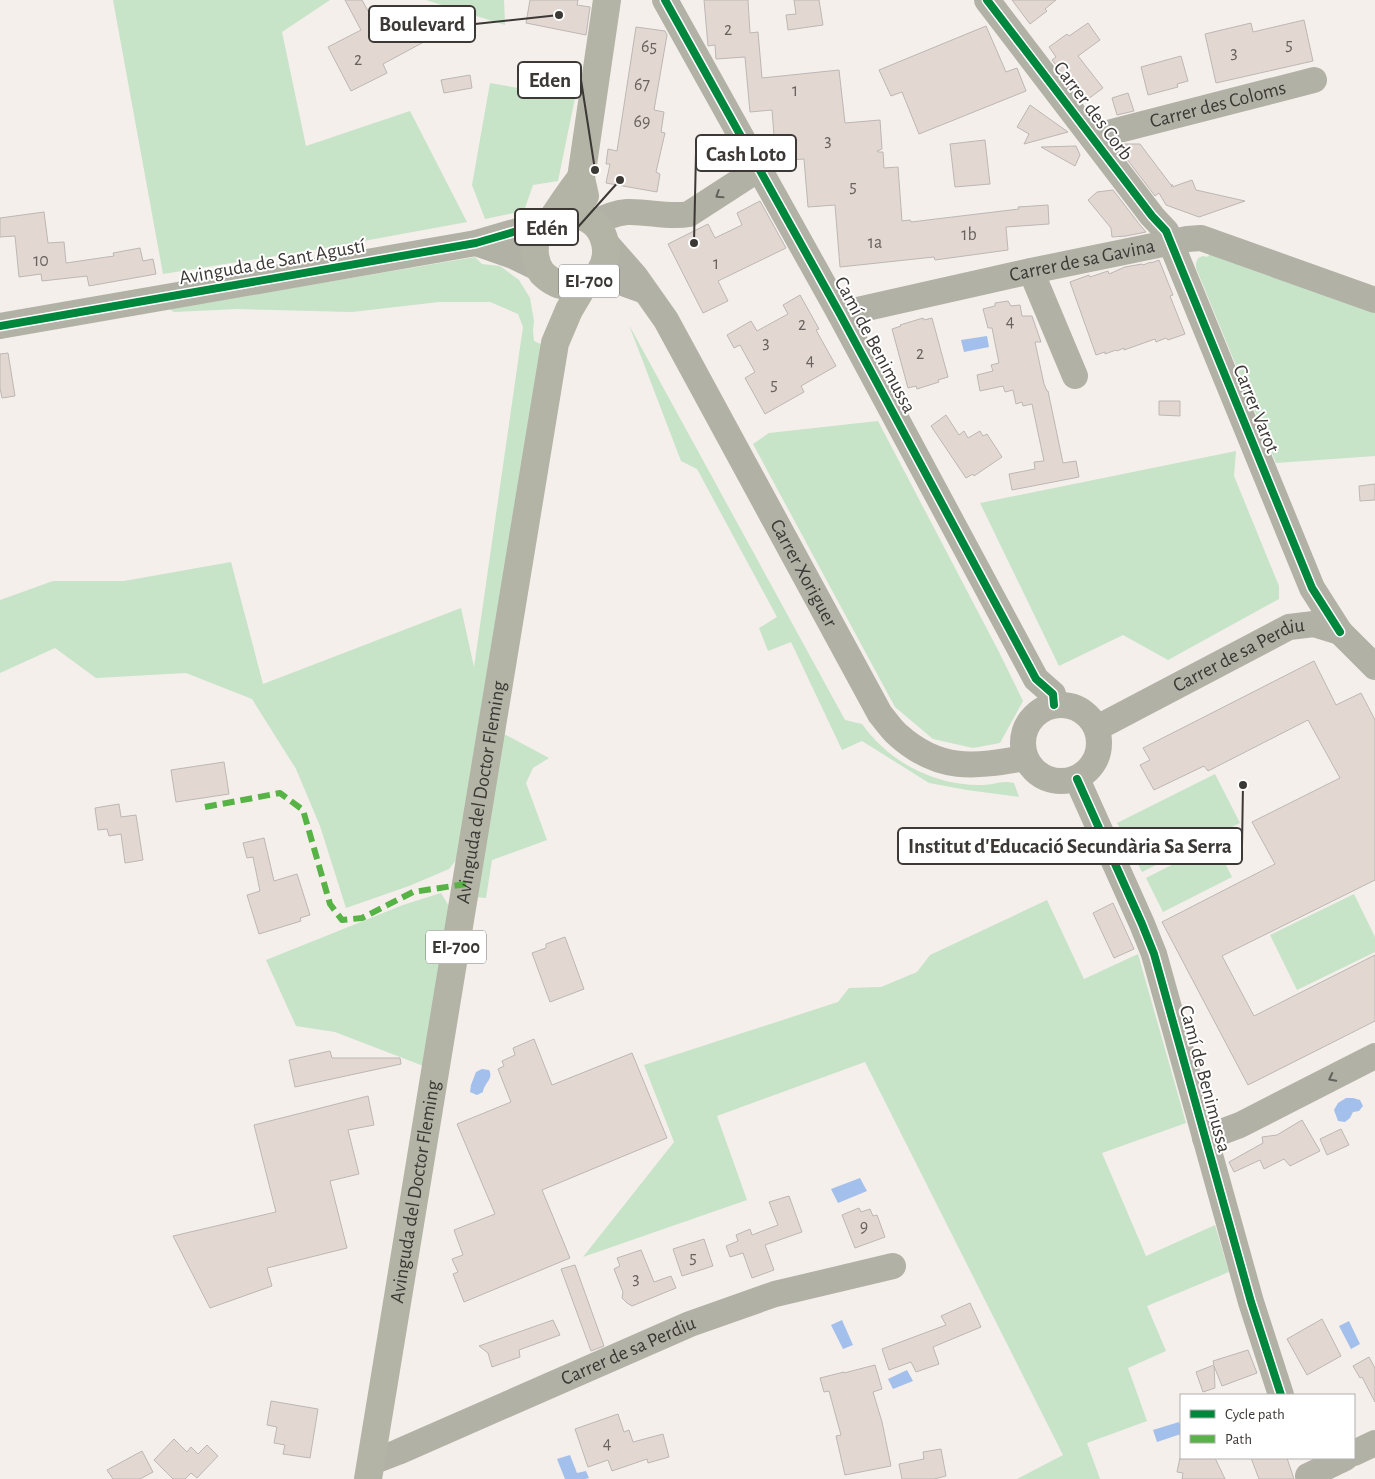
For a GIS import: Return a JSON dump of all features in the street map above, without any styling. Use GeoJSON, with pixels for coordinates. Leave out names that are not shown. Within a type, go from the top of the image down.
{"type":"FeatureCollection","features":[{"type":"Feature","properties":{"kind":"main road","name":"EI-700"},"geometry":{"type":"LineString","coordinates":[[581,178],[550,221],[541,230],[536,239],[534,249],[536,259],[543,273],[555,283],[565,286],[575,286],[588,282],[602,268],[607,251],[597,229],[581,178],[607,0]]}},
{"type":"Feature","properties":{"kind":"main road"},"geometry":{"type":"LineString","coordinates":[[550,221],[572,214],[583,216],[597,229]]}},
{"type":"Feature","properties":{"kind":"main road","name":"Avinguda del Doctor Fleming"},"geometry":{"type":"LineString","coordinates":[[543,273],[552,311],[555,343]]}},
{"type":"Feature","properties":{"kind":"main road","name":"Avinguda del Doctor Fleming"},"geometry":{"type":"LineString","coordinates":[[370,1469],[555,343],[569,310],[588,282]]}},
{"type":"Feature","properties":{"kind":"street","name":"Camí de Benimussa"},"geometry":{"type":"LineString","coordinates":[[665,0],[840,314],[1036,679],[1053,694],[1054,705]]}},
{"type":"Feature","properties":{"kind":"street","name":"Carrer des Corb"},"geometry":{"type":"LineString","coordinates":[[987,0],[1152,216],[1166,231],[1170,243]]}},
{"type":"Feature","properties":{"kind":"street","name":"Carrer des Coloms"},"geometry":{"type":"LineString","coordinates":[[1092,137],[1314,80]]}},
{"type":"Feature","properties":{"kind":"street"},"geometry":{"type":"LineString","coordinates":[[597,229],[608,215],[627,212],[677,216],[689,214],[760,168]]}},
{"type":"Feature","properties":{"kind":"street","name":"Avinguda de Sant Agustí"},"geometry":{"type":"LineString","coordinates":[[0,326],[476,243],[550,221]]}},
{"type":"Feature","properties":{"kind":"street","name":"Carrer Xoriguer"},"geometry":{"type":"LineString","coordinates":[[597,229],[635,276],[666,320],[880,714],[898,734],[927,756],[953,764],[989,764],[1025,758]]}},
{"type":"Feature","properties":{"kind":"street","name":"Carrer de sa Gavina"},"geometry":{"type":"LineString","coordinates":[[840,314],[1031,271],[1201,238],[1375,300]]}},
{"type":"Feature","properties":{"kind":"street","name":"Avinguda de Sant Agustí"},"geometry":{"type":"LineString","coordinates":[[476,243],[513,256],[543,273]]}},
{"type":"Feature","properties":{"kind":"street","name":"Carrer Varot"},"geometry":{"type":"LineString","coordinates":[[1170,243],[1312,588],[1340,632]]}},
{"type":"Feature","properties":{"kind":"street"},"geometry":{"type":"LineString","coordinates":[[1031,271],[1075,376]]}},
{"type":"Feature","properties":{"kind":"street"},"geometry":{"type":"LineString","coordinates":[[588,282],[620,282],[645,290]]}},
{"type":"Feature","properties":{"kind":"street"},"geometry":{"type":"LineString","coordinates":[[1289,627],[1301,617],[1308,604],[1312,588]]}},
{"type":"Feature","properties":{"kind":"street","name":"Carrer de sa Perdiu"},"geometry":{"type":"LineString","coordinates":[[1097,728],[1289,627],[1314,624],[1340,632],[1375,667]]}},
{"type":"Feature","properties":{"kind":"street"},"geometry":{"type":"LineString","coordinates":[[1054,705],[1072,706],[1087,714],[1097,728],[1100,747],[1096,760],[1093,766],[1077,779],[1057,782],[1038,774],[1025,758],[1022,742],[1027,725],[1038,712],[1054,705]]}},
{"type":"Feature","properties":{"kind":"street","name":"Camí de Benimussa"},"geometry":{"type":"LineString","coordinates":[[1077,779],[1154,954],[1214,1175],[1251,1302],[1281,1394]]}},
{"type":"Feature","properties":{"kind":"street"},"geometry":{"type":"LineString","coordinates":[[1205,1138],[1240,1125],[1375,1056]]}},
{"type":"Feature","properties":{"kind":"street","name":"Carrer de sa Perdiu"},"geometry":{"type":"LineString","coordinates":[[370,1469],[380,1459],[690,1324],[775,1294],[893,1266]]}},
{"type":"Feature","properties":{"kind":"street"},"geometry":{"type":"LineString","coordinates":[[1355,1453],[1375,1443]]}},
{"type":"Feature","properties":{"kind":"street"},"geometry":{"type":"LineString","coordinates":[[1306,1471],[1342,1459]]}},
{"type":"Feature","properties":{"kind":"green space"},"geometry":{"type":"Polygon","coordinates":[[[113,0],[330,0],[282,32],[306,146],[410,111],[467,222],[331,247],[163,274],[113,0]]]}},
{"type":"Feature","properties":{"kind":"green space"},"geometry":{"type":"Polygon","coordinates":[[[426,0],[504,0],[505,25],[426,0]]]}},
{"type":"Feature","properties":{"kind":"green space"},"geometry":{"type":"Polygon","coordinates":[[[490,83],[575,98],[558,181],[533,185],[524,211],[485,219],[472,185],[490,83]]]}},
{"type":"Feature","properties":{"kind":"green space"},"geometry":{"type":"Polygon","coordinates":[[[1210,254],[1375,311],[1375,456],[1276,463],[1196,268],[1198,258],[1207,257],[1210,254]]]}},
{"type":"Feature","properties":{"kind":"green space"},"geometry":{"type":"Polygon","coordinates":[[[475,257],[482,264],[500,266],[519,280],[530,298],[534,321],[534,341],[543,345],[461,854],[449,869],[409,886],[346,908],[320,826],[296,769],[252,699],[186,673],[96,678],[55,648],[0,673],[0,600],[53,581],[124,581],[231,562],[263,684],[461,608],[474,667],[523,327],[518,314],[490,302],[439,302],[352,312],[237,309],[174,312],[169,309],[475,257]]]}},
{"type":"Feature","properties":{"kind":"green space"},"geometry":{"type":"Polygon","coordinates":[[[629,325],[845,720],[862,724],[886,750],[900,761],[915,769],[931,776],[965,784],[1014,783],[1019,797],[929,783],[862,741],[842,750],[791,642],[768,651],[759,628],[777,617],[697,469],[681,461],[629,325]]]}},
{"type":"Feature","properties":{"kind":"green space"},"geometry":{"type":"Polygon","coordinates":[[[878,421],[1023,701],[1000,743],[973,748],[933,739],[895,707],[753,444],[769,433],[878,421]]]}},
{"type":"Feature","properties":{"kind":"green space"},"geometry":{"type":"Polygon","coordinates":[[[1236,451],[1234,476],[1279,586],[1279,599],[1168,660],[1123,635],[1059,666],[980,503],[1236,451]]]}},
{"type":"Feature","properties":{"kind":"green space"},"geometry":{"type":"Polygon","coordinates":[[[500,734],[506,735],[549,758],[533,768],[526,783],[547,840],[492,860],[486,898],[475,897],[500,734]]]}},
{"type":"Feature","properties":{"kind":"green space"},"geometry":{"type":"Polygon","coordinates":[[[1215,774],[1240,823],[1142,872],[1117,823],[1215,774]]]}},
{"type":"Feature","properties":{"kind":"green space"},"geometry":{"type":"Polygon","coordinates":[[[1215,843],[1232,877],[1163,912],[1146,878],[1215,843]]]}},
{"type":"Feature","properties":{"kind":"green space"},"geometry":{"type":"Polygon","coordinates":[[[441,893],[450,908],[426,1067],[335,1032],[296,1026],[266,960],[403,905],[441,893]]]}},
{"type":"Feature","properties":{"kind":"green space"},"geometry":{"type":"Polygon","coordinates":[[[1354,894],[1375,937],[1375,952],[1297,990],[1270,935],[1354,894]]]}},
{"type":"Feature","properties":{"kind":"green space"},"geometry":{"type":"Polygon","coordinates":[[[1047,900],[1084,979],[1138,954],[1186,1123],[1102,1153],[1146,1256],[1215,1225],[1229,1272],[1147,1306],[1166,1351],[1128,1368],[1147,1421],[1087,1443],[1100,1479],[1017,1479],[1063,1455],[865,1062],[717,1116],[747,1200],[583,1257],[674,1142],[644,1065],[838,1002],[849,988],[881,987],[917,972],[930,955],[1047,900]]]}},
{"type":"Feature","properties":{"kind":"water"},"geometry":{"type":"Polygon","coordinates":[[[987,336],[989,347],[964,352],[961,340],[987,336]]]}},
{"type":"Feature","properties":{"kind":"water"},"geometry":{"type":"Polygon","coordinates":[[[482,1069],[489,1070],[490,1079],[483,1092],[477,1095],[470,1092],[471,1085],[476,1072],[482,1069]]]}},
{"type":"Feature","properties":{"kind":"water"},"geometry":{"type":"Polygon","coordinates":[[[1346,1098],[1360,1100],[1363,1106],[1359,1111],[1353,1112],[1345,1122],[1338,1121],[1334,1110],[1338,1103],[1346,1098]]]}},
{"type":"Feature","properties":{"kind":"water"},"geometry":{"type":"Polygon","coordinates":[[[860,1178],[867,1191],[838,1203],[831,1189],[860,1178]]]}},
{"type":"Feature","properties":{"kind":"water"},"geometry":{"type":"Polygon","coordinates":[[[842,1320],[853,1345],[843,1349],[831,1325],[842,1320]]]}},
{"type":"Feature","properties":{"kind":"water"},"geometry":{"type":"Polygon","coordinates":[[[1349,1321],[1360,1344],[1351,1349],[1339,1326],[1349,1321]]]}},
{"type":"Feature","properties":{"kind":"water"},"geometry":{"type":"Polygon","coordinates":[[[907,1370],[913,1381],[893,1389],[888,1379],[907,1370]]]}},
{"type":"Feature","properties":{"kind":"water"},"geometry":{"type":"Polygon","coordinates":[[[1179,1422],[1180,1425],[1180,1434],[1157,1442],[1153,1430],[1179,1422]]]}},
{"type":"Feature","properties":{"kind":"water"},"geometry":{"type":"Polygon","coordinates":[[[570,1455],[577,1473],[586,1471],[589,1478],[565,1479],[557,1459],[570,1455]]]}},
{"type":"Feature","properties":{"kind":"building"},"geometry":{"type":"Polygon","coordinates":[[[345,0],[362,0],[383,38],[417,20],[418,22],[425,18],[435,36],[383,64],[387,73],[351,91],[328,47],[361,30],[345,0]]]}},
{"type":"Feature","properties":{"kind":"building"},"geometry":{"type":"Polygon","coordinates":[[[530,0],[578,0],[577,5],[590,7],[586,35],[526,23],[530,0]]]}},
{"type":"Feature","properties":{"kind":"building"},"geometry":{"type":"Polygon","coordinates":[[[704,0],[748,0],[750,33],[758,32],[762,78],[839,70],[845,123],[880,120],[882,149],[877,151],[883,152],[884,168],[898,167],[902,221],[910,220],[911,222],[1019,209],[1018,207],[1048,205],[1049,224],[1006,227],[1008,250],[935,260],[934,257],[840,267],[835,205],[808,207],[804,159],[776,161],[772,110],[750,112],[745,57],[716,59],[715,45],[708,46],[704,0]]]}},
{"type":"Feature","properties":{"kind":"building"},"geometry":{"type":"Polygon","coordinates":[[[794,0],[819,0],[823,25],[788,30],[786,15],[796,14],[794,0]]]}},
{"type":"Feature","properties":{"kind":"building"},"geometry":{"type":"Polygon","coordinates":[[[1012,0],[1056,0],[1045,9],[1047,11],[1030,24],[1012,0]]]}},
{"type":"Feature","properties":{"kind":"building"},"geometry":{"type":"Polygon","coordinates":[[[1304,20],[1313,61],[1216,83],[1205,34],[1251,23],[1253,32],[1304,20]]]}},
{"type":"Feature","properties":{"kind":"building"},"geometry":{"type":"Polygon","coordinates":[[[1088,23],[1100,40],[1078,56],[1103,88],[1084,102],[1052,60],[1056,57],[1049,47],[1067,34],[1069,36],[1088,23]]]}},
{"type":"Feature","properties":{"kind":"building"},"geometry":{"type":"Polygon","coordinates":[[[986,26],[1006,72],[1017,68],[1026,91],[919,134],[902,92],[891,96],[879,70],[986,26]]]}},
{"type":"Feature","properties":{"kind":"building"},"geometry":{"type":"Polygon","coordinates":[[[636,27],[665,31],[667,35],[654,110],[664,112],[661,132],[665,133],[656,172],[660,174],[657,192],[606,183],[610,164],[606,164],[608,149],[617,151],[636,27]]]}},
{"type":"Feature","properties":{"kind":"building"},"geometry":{"type":"Polygon","coordinates":[[[1181,56],[1188,81],[1177,84],[1178,87],[1148,95],[1141,67],[1181,56]]]}},
{"type":"Feature","properties":{"kind":"building"},"geometry":{"type":"Polygon","coordinates":[[[470,75],[472,88],[444,93],[441,80],[470,75]]]}},
{"type":"Feature","properties":{"kind":"building"},"geometry":{"type":"Polygon","coordinates":[[[1128,93],[1134,111],[1117,115],[1112,98],[1128,93]]]}},
{"type":"Feature","properties":{"kind":"building"},"geometry":{"type":"Polygon","coordinates":[[[1030,105],[1068,132],[1024,144],[1029,134],[1017,127],[1030,105]]]}},
{"type":"Feature","properties":{"kind":"building"},"geometry":{"type":"Polygon","coordinates":[[[985,140],[990,184],[955,187],[950,144],[985,140]]]}},
{"type":"Feature","properties":{"kind":"building"},"geometry":{"type":"Polygon","coordinates":[[[1140,144],[1171,185],[1173,185],[1172,187],[1192,180],[1196,190],[1245,201],[1199,217],[1166,205],[1159,193],[1155,196],[1117,146],[1140,144]]]}},
{"type":"Feature","properties":{"kind":"building"},"geometry":{"type":"Polygon","coordinates":[[[1076,146],[1080,155],[1075,166],[1041,147],[1076,146]]]}},
{"type":"Feature","properties":{"kind":"building"},"geometry":{"type":"Polygon","coordinates":[[[1113,190],[1146,232],[1112,237],[1111,228],[1088,200],[1097,192],[1113,190]]]}},
{"type":"Feature","properties":{"kind":"building"},"geometry":{"type":"Polygon","coordinates":[[[760,201],[786,248],[718,281],[728,301],[703,313],[668,244],[708,224],[715,238],[742,225],[737,213],[760,201]]]}},
{"type":"Feature","properties":{"kind":"building"},"geometry":{"type":"Polygon","coordinates":[[[44,212],[48,243],[64,242],[66,263],[114,256],[113,253],[140,248],[143,261],[153,259],[156,274],[89,286],[87,276],[42,281],[41,274],[19,277],[15,236],[0,237],[0,218],[44,212]]]}},
{"type":"Feature","properties":{"kind":"building"},"geometry":{"type":"Polygon","coordinates":[[[1159,260],[1173,295],[1170,296],[1185,334],[1156,342],[1155,339],[1124,350],[1124,348],[1096,355],[1070,282],[1089,275],[1090,277],[1108,271],[1109,274],[1125,267],[1143,265],[1159,260]]]}},
{"type":"Feature","properties":{"kind":"building"},"geometry":{"type":"Polygon","coordinates":[[[800,295],[819,329],[816,330],[836,366],[801,386],[804,392],[765,414],[745,378],[755,372],[740,345],[734,348],[727,335],[751,321],[757,331],[788,314],[783,305],[800,295]]]}},
{"type":"Feature","properties":{"kind":"building"},"geometry":{"type":"Polygon","coordinates":[[[1008,301],[1011,306],[1020,305],[1022,316],[1032,316],[1041,342],[1035,342],[1044,384],[1048,391],[1063,463],[1076,461],[1079,477],[1012,490],[1009,474],[1035,469],[1034,462],[1044,461],[1032,404],[1023,406],[1022,402],[1016,404],[1013,390],[1005,392],[1003,386],[980,391],[977,375],[993,371],[991,365],[999,363],[992,328],[988,328],[983,309],[995,306],[995,303],[1008,301]]]}},
{"type":"Feature","properties":{"kind":"building"},"geometry":{"type":"Polygon","coordinates":[[[923,318],[924,320],[932,318],[948,377],[917,389],[916,386],[908,388],[892,329],[923,318]]]}},
{"type":"Feature","properties":{"kind":"building"},"geometry":{"type":"Polygon","coordinates":[[[8,353],[15,396],[2,398],[0,388],[0,354],[8,353]]]}},
{"type":"Feature","properties":{"kind":"building"},"geometry":{"type":"Polygon","coordinates":[[[1159,401],[1180,401],[1180,416],[1159,415],[1159,401]]]}},
{"type":"Feature","properties":{"kind":"building"},"geometry":{"type":"Polygon","coordinates":[[[946,415],[959,435],[964,431],[968,438],[980,431],[983,436],[987,434],[1002,457],[974,476],[973,474],[966,478],[931,426],[946,415]]]}},
{"type":"Feature","properties":{"kind":"building"},"geometry":{"type":"Polygon","coordinates":[[[1375,484],[1375,500],[1360,501],[1359,486],[1375,484]]]}},
{"type":"Feature","properties":{"kind":"building"},"geometry":{"type":"Polygon","coordinates":[[[1314,661],[1336,705],[1361,693],[1375,720],[1375,880],[1222,956],[1254,1016],[1375,955],[1375,1021],[1248,1085],[1162,922],[1275,864],[1252,822],[1340,778],[1308,720],[1208,771],[1204,766],[1154,790],[1140,765],[1150,760],[1143,748],[1314,661]]]}},
{"type":"Feature","properties":{"kind":"building"},"geometry":{"type":"Polygon","coordinates":[[[224,762],[229,794],[176,802],[171,770],[224,762]]]}},
{"type":"Feature","properties":{"kind":"building"},"geometry":{"type":"Polygon","coordinates":[[[119,804],[121,817],[136,815],[143,860],[125,863],[121,834],[109,836],[107,829],[98,830],[95,808],[119,804]]]}},
{"type":"Feature","properties":{"kind":"building"},"geometry":{"type":"Polygon","coordinates":[[[264,838],[274,881],[297,874],[310,915],[300,918],[301,921],[259,934],[247,895],[260,891],[253,857],[247,858],[243,843],[264,838]]]}},
{"type":"Feature","properties":{"kind":"building"},"geometry":{"type":"Polygon","coordinates":[[[1113,903],[1134,949],[1114,958],[1093,913],[1113,903]]]}},
{"type":"Feature","properties":{"kind":"building"},"geometry":{"type":"Polygon","coordinates":[[[565,937],[584,989],[550,1002],[532,953],[546,948],[546,944],[565,937]]]}},
{"type":"Feature","properties":{"kind":"building"},"geometry":{"type":"Polygon","coordinates":[[[534,1039],[552,1085],[632,1053],[667,1138],[542,1190],[570,1258],[464,1302],[453,1274],[458,1272],[452,1259],[463,1255],[454,1230],[495,1214],[457,1124],[511,1102],[498,1069],[504,1066],[502,1061],[515,1055],[513,1048],[534,1039]]]}},
{"type":"Feature","properties":{"kind":"building"},"geometry":{"type":"Polygon","coordinates":[[[330,1051],[332,1058],[400,1058],[401,1064],[295,1087],[289,1060],[330,1051]]]}},
{"type":"Feature","properties":{"kind":"building"},"geometry":{"type":"Polygon","coordinates":[[[368,1096],[374,1125],[348,1130],[359,1174],[330,1181],[347,1248],[267,1268],[272,1286],[210,1308],[173,1236],[276,1212],[254,1125],[368,1096]]]}},
{"type":"Feature","properties":{"kind":"building"},"geometry":{"type":"Polygon","coordinates":[[[1302,1120],[1320,1151],[1290,1166],[1284,1159],[1264,1169],[1260,1160],[1234,1172],[1229,1162],[1263,1143],[1262,1137],[1277,1135],[1302,1120]]]}},
{"type":"Feature","properties":{"kind":"building"},"geometry":{"type":"Polygon","coordinates":[[[1341,1129],[1349,1145],[1327,1155],[1320,1139],[1341,1129]]]}},
{"type":"Feature","properties":{"kind":"building"},"geometry":{"type":"Polygon","coordinates":[[[789,1196],[802,1232],[765,1245],[774,1270],[752,1278],[743,1253],[730,1257],[726,1246],[738,1241],[736,1235],[750,1229],[752,1235],[778,1225],[769,1202],[789,1196]]]}},
{"type":"Feature","properties":{"kind":"building"},"geometry":{"type":"Polygon","coordinates":[[[859,1208],[861,1212],[870,1209],[873,1216],[877,1215],[885,1237],[855,1248],[842,1215],[859,1208]]]}},
{"type":"Feature","properties":{"kind":"building"},"geometry":{"type":"Polygon","coordinates":[[[704,1239],[713,1266],[682,1276],[673,1249],[704,1239]]]}},
{"type":"Feature","properties":{"kind":"building"},"geometry":{"type":"Polygon","coordinates":[[[641,1250],[654,1282],[671,1276],[676,1288],[632,1306],[622,1298],[623,1292],[614,1269],[620,1266],[617,1258],[641,1250]]]}},
{"type":"Feature","properties":{"kind":"building"},"geometry":{"type":"Polygon","coordinates":[[[575,1265],[604,1346],[591,1351],[561,1269],[575,1265]]]}},
{"type":"Feature","properties":{"kind":"building"},"geometry":{"type":"Polygon","coordinates":[[[970,1303],[981,1327],[933,1347],[939,1364],[916,1372],[911,1362],[889,1370],[882,1349],[946,1325],[941,1316],[970,1303]]]}},
{"type":"Feature","properties":{"kind":"building"},"geometry":{"type":"Polygon","coordinates":[[[1322,1319],[1341,1356],[1307,1375],[1287,1339],[1322,1319]]]}},
{"type":"Feature","properties":{"kind":"building"},"geometry":{"type":"Polygon","coordinates":[[[553,1320],[560,1335],[519,1350],[520,1357],[492,1367],[488,1353],[479,1346],[553,1320]]]}},
{"type":"Feature","properties":{"kind":"building"},"geometry":{"type":"Polygon","coordinates":[[[1248,1350],[1257,1373],[1222,1386],[1214,1366],[1215,1388],[1203,1392],[1196,1372],[1214,1365],[1213,1361],[1248,1350]]]}},
{"type":"Feature","properties":{"kind":"building"},"geometry":{"type":"Polygon","coordinates":[[[1369,1357],[1375,1368],[1375,1402],[1362,1377],[1360,1378],[1353,1366],[1369,1357]]]}},
{"type":"Feature","properties":{"kind":"building"},"geometry":{"type":"Polygon","coordinates":[[[875,1365],[882,1389],[873,1392],[882,1422],[891,1466],[845,1475],[836,1436],[841,1435],[829,1391],[824,1392],[820,1378],[875,1365]]]}},
{"type":"Feature","properties":{"kind":"building"},"geometry":{"type":"Polygon","coordinates":[[[271,1401],[318,1409],[310,1458],[283,1454],[285,1445],[274,1443],[277,1427],[267,1425],[271,1401]]]}},
{"type":"Feature","properties":{"kind":"building"},"geometry":{"type":"Polygon","coordinates":[[[618,1414],[624,1432],[629,1430],[633,1442],[663,1434],[669,1457],[648,1463],[647,1459],[612,1471],[608,1460],[588,1467],[575,1429],[618,1414]]]}},
{"type":"Feature","properties":{"kind":"building"},"geometry":{"type":"Polygon","coordinates":[[[174,1439],[187,1452],[191,1447],[198,1454],[207,1445],[218,1456],[197,1478],[191,1473],[185,1479],[173,1479],[154,1460],[174,1439]]]}},
{"type":"Feature","properties":{"kind":"building"},"geometry":{"type":"Polygon","coordinates":[[[941,1449],[946,1476],[934,1479],[902,1479],[899,1464],[924,1459],[923,1452],[941,1449]]]}},
{"type":"Feature","properties":{"kind":"building"},"geometry":{"type":"Polygon","coordinates":[[[142,1451],[153,1472],[140,1479],[113,1479],[107,1470],[142,1451]]]}},
{"type":"Feature","properties":{"kind":"building"},"geometry":{"type":"Polygon","coordinates":[[[1180,1458],[1215,1459],[1225,1479],[1182,1479],[1183,1473],[1177,1472],[1180,1458]]]}},
{"type":"Feature","properties":{"kind":"building"},"geometry":{"type":"Polygon","coordinates":[[[1251,1459],[1287,1459],[1294,1479],[1259,1479],[1251,1459]]]}},
{"type":"Feature","properties":{"kind":"marked path"},"geometry":{"type":"LineString","coordinates":[[205,807],[280,793],[303,810],[330,904],[342,920],[362,918],[413,892],[466,884]]}},
{"type":"Feature","properties":{"kind":"cycle path"},"geometry":{"type":"LineString","coordinates":[[665,0],[840,314],[1036,679],[1053,694],[1054,705]]}},
{"type":"Feature","properties":{"kind":"cycle path"},"geometry":{"type":"LineString","coordinates":[[987,0],[1152,216],[1166,231],[1312,588],[1340,632]]}},
{"type":"Feature","properties":{"kind":"cycle path"},"geometry":{"type":"LineString","coordinates":[[0,326],[476,243],[548,222]]}},
{"type":"Feature","properties":{"kind":"cycle path"},"geometry":{"type":"LineString","coordinates":[[1077,779],[1154,954],[1251,1302],[1281,1394]]}},
{"type":"Feature","properties":{"kind":"place","name":"Boulevard"},"geometry":{"type":"Point","coordinates":[559,15]}},
{"type":"Feature","properties":{"kind":"place","name":"Eden"},"geometry":{"type":"Point","coordinates":[595,170]}},
{"type":"Feature","properties":{"kind":"place","name":"Edén"},"geometry":{"type":"Point","coordinates":[620,180]}},
{"type":"Feature","properties":{"kind":"place","name":"Cash Loto"},"geometry":{"type":"Point","coordinates":[694,243]}},
{"type":"Feature","properties":{"kind":"place","name":"Institut d'Educació Secundària Sa Serra"},"geometry":{"type":"Point","coordinates":[1243,785]}}]}
